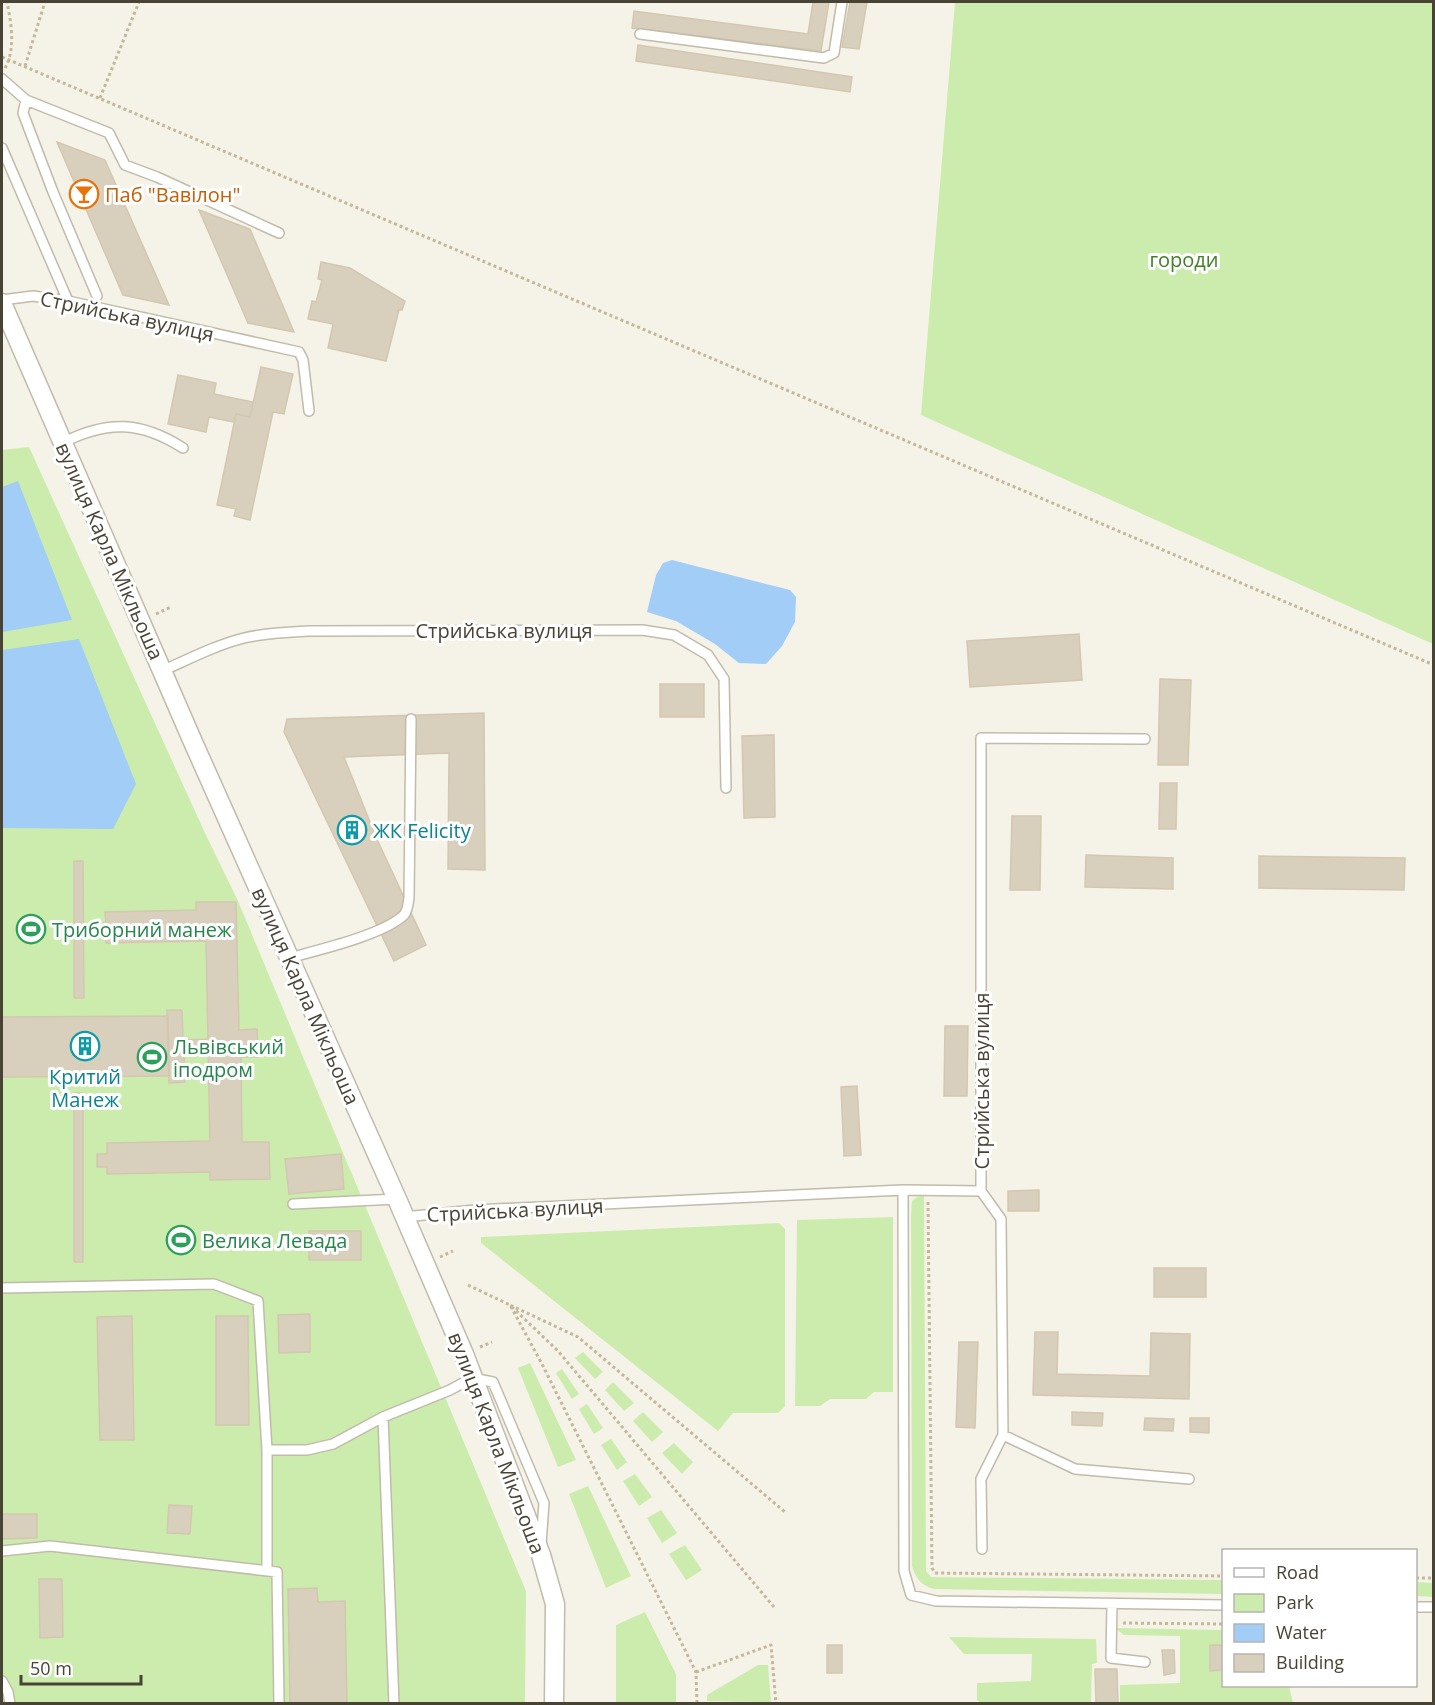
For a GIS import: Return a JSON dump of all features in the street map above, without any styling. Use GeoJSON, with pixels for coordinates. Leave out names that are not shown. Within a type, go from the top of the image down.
{"type":"FeatureCollection","features":[{"type":"Feature","properties":{"kind":"street","name":"вулиця Карла Мікльоша"},"geometry":{"type":"LineString","coordinates":[[2,302],[162,671],[397,1199],[472,1378],[541,1555],[555,1604],[554,1704]]}},
{"type":"Feature","properties":{"kind":"lane"},"geometry":{"type":"LineString","coordinates":[[640,34],[824,58],[834,53],[842,2]]}},
{"type":"Feature","properties":{"kind":"lane"},"geometry":{"type":"LineString","coordinates":[[2,77],[26,100],[109,133],[124,165],[157,177],[279,233]]}},
{"type":"Feature","properties":{"kind":"lane"},"geometry":{"type":"LineString","coordinates":[[26,100],[23,113],[53,192],[97,296]]}},
{"type":"Feature","properties":{"kind":"lane"},"geometry":{"type":"LineString","coordinates":[[2,148],[68,301]]}},
{"type":"Feature","properties":{"kind":"lane","name":"Стрийська вулиця"},"geometry":{"type":"LineString","coordinates":[[2,302],[33,296],[68,301],[299,352],[303,360],[309,411]]}},
{"type":"Feature","properties":{"kind":"lane"},"geometry":{"type":"LineString","coordinates":[[62,443],[93,430],[124,427],[146,429],[183,448]]}},
{"type":"Feature","properties":{"kind":"lane","name":"Стрийська вулиця"},"geometry":{"type":"LineString","coordinates":[[162,671],[222,645],[243,638],[275,633],[642,630],[674,634],[708,655],[724,679],[726,788]]}},
{"type":"Feature","properties":{"kind":"lane"},"geometry":{"type":"LineString","coordinates":[[289,958],[362,937],[403,916],[408,910],[411,719]]}},
{"type":"Feature","properties":{"kind":"lane","name":"Стрийська вулиця"},"geometry":{"type":"LineString","coordinates":[[404,1217],[475,1210],[903,1190],[981,1191],[981,738],[1145,739]]}},
{"type":"Feature","properties":{"kind":"lane"},"geometry":{"type":"LineString","coordinates":[[903,1190],[904,1571],[911,1595],[936,1601],[1222,1605]]}},
{"type":"Feature","properties":{"kind":"lane"},"geometry":{"type":"LineString","coordinates":[[981,1191],[1001,1219],[1003,1436],[981,1479],[982,1549]]}},
{"type":"Feature","properties":{"kind":"lane"},"geometry":{"type":"LineString","coordinates":[[292,1204],[397,1199]]}},
{"type":"Feature","properties":{"kind":"lane"},"geometry":{"type":"LineString","coordinates":[[2,1288],[214,1284],[258,1301],[267,1450],[267,1571]]}},
{"type":"Feature","properties":{"kind":"lane"},"geometry":{"type":"LineString","coordinates":[[267,1450],[307,1450],[333,1444],[383,1417],[472,1378]]}},
{"type":"Feature","properties":{"kind":"lane"},"geometry":{"type":"LineString","coordinates":[[383,1417],[394,1704]]}},
{"type":"Feature","properties":{"kind":"lane"},"geometry":{"type":"LineString","coordinates":[[1003,1436],[1075,1469],[1189,1479]]}},
{"type":"Feature","properties":{"kind":"lane"},"geometry":{"type":"LineString","coordinates":[[2,1551],[50,1546],[277,1572],[279,1704]]}},
{"type":"Feature","properties":{"kind":"lane"},"geometry":{"type":"LineString","coordinates":[[1112,1604],[1111,1658],[1145,1662]]}},
{"type":"Feature","properties":{"kind":"lane"},"geometry":{"type":"LineString","coordinates":[[1417,1607],[1434,1607]]}},
{"type":"Feature","properties":{"kind":"lane"},"geometry":{"type":"LineString","coordinates":[[2,1681],[8,1692],[10,1704]]}},
{"type":"Feature","properties":{"kind":"path"},"geometry":{"type":"LineString","coordinates":[[2,77],[9,61],[11,35],[6,2]]}},
{"type":"Feature","properties":{"kind":"path"},"geometry":{"type":"LineString","coordinates":[[25,66],[45,2]]}},
{"type":"Feature","properties":{"kind":"path"},"geometry":{"type":"LineString","coordinates":[[100,98],[139,2]]}},
{"type":"Feature","properties":{"kind":"path"},"geometry":{"type":"LineString","coordinates":[[2,57],[1434,665]]}},
{"type":"Feature","properties":{"kind":"path"},"geometry":{"type":"LineString","coordinates":[[468,1285],[578,1337],[785,1512]]}},
{"type":"Feature","properties":{"kind":"path"},"geometry":{"type":"LineString","coordinates":[[510,1305],[558,1351],[774,1607]]}},
{"type":"Feature","properties":{"kind":"path"},"geometry":{"type":"LineString","coordinates":[[510,1305],[542,1364],[696,1672],[697,1704]]}},
{"type":"Feature","properties":{"kind":"path"},"geometry":{"type":"LineString","coordinates":[[480,1347],[492,1342]]}},
{"type":"Feature","properties":{"kind":"path"},"geometry":{"type":"LineString","coordinates":[[1417,1578],[1434,1578]]}},
{"type":"Feature","properties":{"kind":"path"},"geometry":{"type":"LineString","coordinates":[[1111,1623],[1222,1624]]}},
{"type":"Feature","properties":{"kind":"path"},"geometry":{"type":"LineString","coordinates":[[696,1672],[771,1645],[776,1704]]}},
{"type":"Feature","properties":{"kind":"green space","name":"городи"},"geometry":{"type":"Polygon","coordinates":[[[955,2],[1433,2],[1433,644],[921,415],[955,2]]]}},
{"type":"Feature","properties":{"kind":"green space","name":"Львівський іподром"},"geometry":{"type":"Polygon","coordinates":[[[29,447],[238,901],[526,1591],[525,1703],[2,1703],[2,450],[29,447]]]}},
{"type":"Feature","properties":{"kind":"green space"},"geometry":{"type":"Polygon","coordinates":[[[924,1195],[926,1571],[931,1577],[1222,1580],[1222,1594],[934,1589],[926,1586],[917,1578],[912,1566],[911,1215],[912,1201],[924,1195]]]}},
{"type":"Feature","properties":{"kind":"green space"},"geometry":{"type":"Polygon","coordinates":[[[893,1217],[893,1392],[874,1392],[866,1399],[830,1399],[820,1406],[795,1406],[797,1220],[893,1217]]]}},
{"type":"Feature","properties":{"kind":"green space"},"geometry":{"type":"Polygon","coordinates":[[[779,1223],[785,1229],[785,1406],[778,1413],[733,1413],[718,1431],[481,1243],[481,1237],[779,1223]]]}},
{"type":"Feature","properties":{"kind":"green space"},"geometry":{"type":"Polygon","coordinates":[[[583,1352],[603,1372],[595,1379],[575,1358],[583,1352]]]}},
{"type":"Feature","properties":{"kind":"green space"},"geometry":{"type":"Polygon","coordinates":[[[530,1363],[576,1460],[558,1467],[518,1368],[530,1363]]]}},
{"type":"Feature","properties":{"kind":"green space"},"geometry":{"type":"Polygon","coordinates":[[[562,1369],[579,1394],[572,1399],[556,1373],[562,1369]]]}},
{"type":"Feature","properties":{"kind":"green space"},"geometry":{"type":"Polygon","coordinates":[[[613,1382],[634,1403],[624,1411],[605,1390],[613,1382]]]}},
{"type":"Feature","properties":{"kind":"green space"},"geometry":{"type":"Polygon","coordinates":[[[587,1404],[603,1428],[594,1434],[579,1409],[587,1404]]]}},
{"type":"Feature","properties":{"kind":"green space"},"geometry":{"type":"Polygon","coordinates":[[[643,1412],[663,1432],[652,1442],[633,1421],[643,1412]]]}},
{"type":"Feature","properties":{"kind":"green space"},"geometry":{"type":"Polygon","coordinates":[[[611,1439],[627,1462],[617,1470],[601,1445],[611,1439]]]}},
{"type":"Feature","properties":{"kind":"green space"},"geometry":{"type":"Polygon","coordinates":[[[674,1443],[693,1462],[682,1474],[662,1453],[674,1443]]]}},
{"type":"Feature","properties":{"kind":"green space"},"geometry":{"type":"Polygon","coordinates":[[[635,1474],[652,1497],[639,1506],[623,1481],[635,1474]]]}},
{"type":"Feature","properties":{"kind":"green space"},"geometry":{"type":"Polygon","coordinates":[[[588,1486],[631,1576],[606,1588],[569,1494],[588,1486]]]}},
{"type":"Feature","properties":{"kind":"green space"},"geometry":{"type":"Polygon","coordinates":[[[661,1510],[677,1533],[662,1543],[647,1518],[661,1510]]]}},
{"type":"Feature","properties":{"kind":"green space"},"geometry":{"type":"Polygon","coordinates":[[[685,1545],[702,1570],[686,1580],[669,1554],[685,1545]]]}},
{"type":"Feature","properties":{"kind":"green space"},"geometry":{"type":"Polygon","coordinates":[[[1417,1582],[1433,1583],[1433,1597],[1417,1596],[1417,1582]]]}},
{"type":"Feature","properties":{"kind":"green space"},"geometry":{"type":"Polygon","coordinates":[[[645,1612],[676,1674],[676,1702],[616,1702],[616,1625],[645,1612]]]}},
{"type":"Feature","properties":{"kind":"green space"},"geometry":{"type":"Polygon","coordinates":[[[1115,1628],[1222,1630],[1222,1687],[1289,1687],[1293,1703],[1120,1703],[1120,1685],[1180,1683],[1180,1636],[1124,1635],[1115,1628]]]}},
{"type":"Feature","properties":{"kind":"green space"},"geometry":{"type":"Polygon","coordinates":[[[949,1637],[1096,1639],[1097,1663],[1092,1664],[1091,1703],[981,1703],[977,1700],[977,1683],[1031,1681],[1032,1654],[964,1654],[949,1637]]]}},
{"type":"Feature","properties":{"kind":"green space"},"geometry":{"type":"Polygon","coordinates":[[[758,1665],[768,1665],[771,1702],[707,1701],[707,1695],[758,1665]]]}},
{"type":"Feature","properties":{"kind":"water"},"geometry":{"type":"Polygon","coordinates":[[[18,481],[72,620],[2,632],[2,487],[18,481]]]}},
{"type":"Feature","properties":{"kind":"water"},"geometry":{"type":"Polygon","coordinates":[[[672,560],[790,590],[796,597],[795,622],[782,646],[766,664],[739,663],[715,644],[676,621],[647,612],[656,575],[663,563],[672,560]]]}},
{"type":"Feature","properties":{"kind":"water"},"geometry":{"type":"Polygon","coordinates":[[[79,639],[136,784],[113,829],[2,828],[2,650],[79,639]]]}},
{"type":"Feature","properties":{"kind":"building"},"geometry":{"type":"Polygon","coordinates":[[[813,2],[829,2],[821,51],[632,28],[634,11],[808,34],[813,2]]]}},
{"type":"Feature","properties":{"kind":"building"},"geometry":{"type":"Polygon","coordinates":[[[850,2],[867,2],[859,49],[842,47],[850,2]]]}},
{"type":"Feature","properties":{"kind":"building"},"geometry":{"type":"Polygon","coordinates":[[[638,45],[852,77],[850,92],[636,61],[638,45]]]}},
{"type":"Feature","properties":{"kind":"building"},"geometry":{"type":"Polygon","coordinates":[[[57,142],[105,160],[169,305],[123,295],[57,142]]]}},
{"type":"Feature","properties":{"kind":"building"},"geometry":{"type":"Polygon","coordinates":[[[199,210],[250,229],[294,332],[248,323],[199,210]]]}},
{"type":"Feature","properties":{"kind":"building"},"geometry":{"type":"Polygon","coordinates":[[[321,262],[350,268],[405,301],[402,310],[399,310],[386,361],[328,348],[333,324],[308,319],[312,301],[316,302],[322,280],[318,279],[321,262]]]}},
{"type":"Feature","properties":{"kind":"building"},"geometry":{"type":"Polygon","coordinates":[[[261,367],[293,374],[284,414],[273,412],[250,520],[234,516],[236,509],[217,505],[236,414],[250,417],[261,367]]]}},
{"type":"Feature","properties":{"kind":"building"},"geometry":{"type":"Polygon","coordinates":[[[178,375],[216,383],[214,394],[253,402],[250,417],[236,414],[234,422],[209,417],[206,432],[168,424],[178,375]]]}},
{"type":"Feature","properties":{"kind":"building"},"geometry":{"type":"Polygon","coordinates":[[[1079,634],[1082,680],[970,687],[967,641],[1079,634]]]}},
{"type":"Feature","properties":{"kind":"building"},"geometry":{"type":"Polygon","coordinates":[[[1160,679],[1191,680],[1188,765],[1158,765],[1160,679]]]}},
{"type":"Feature","properties":{"kind":"building"},"geometry":{"type":"Polygon","coordinates":[[[660,684],[704,684],[704,717],[660,717],[660,684]]]}},
{"type":"Feature","properties":{"kind":"building","name":"ЖК Felicity"},"geometry":{"type":"Polygon","coordinates":[[[484,713],[485,870],[448,869],[449,753],[344,757],[376,837],[426,945],[394,961],[284,732],[287,719],[484,713]]]}},
{"type":"Feature","properties":{"kind":"building"},"geometry":{"type":"Polygon","coordinates":[[[774,735],[775,817],[744,818],[742,736],[774,735]]]}},
{"type":"Feature","properties":{"kind":"building"},"geometry":{"type":"Polygon","coordinates":[[[1160,783],[1177,783],[1176,829],[1159,829],[1160,783]]]}},
{"type":"Feature","properties":{"kind":"building"},"geometry":{"type":"Polygon","coordinates":[[[1012,816],[1041,816],[1040,890],[1010,890],[1012,816]]]}},
{"type":"Feature","properties":{"kind":"building"},"geometry":{"type":"Polygon","coordinates":[[[1086,855],[1173,858],[1173,889],[1085,887],[1086,855]]]}},
{"type":"Feature","properties":{"kind":"building"},"geometry":{"type":"Polygon","coordinates":[[[1259,856],[1405,858],[1404,890],[1259,888],[1259,856]]]}},
{"type":"Feature","properties":{"kind":"building"},"geometry":{"type":"Polygon","coordinates":[[[74,861],[83,861],[84,998],[74,998],[74,861]]]}},
{"type":"Feature","properties":{"kind":"building"},"geometry":{"type":"Polygon","coordinates":[[[196,902],[236,902],[239,1030],[257,1029],[258,1057],[241,1057],[242,1142],[269,1142],[270,1179],[210,1180],[210,1172],[107,1174],[107,1167],[97,1167],[97,1154],[107,1154],[107,1143],[210,1141],[208,1050],[184,1050],[185,1082],[169,1083],[167,1010],[182,1010],[183,1040],[208,1039],[206,941],[106,943],[105,935],[97,935],[97,923],[106,923],[105,912],[196,910],[196,902]]]}},
{"type":"Feature","properties":{"kind":"building","name":"Критий Манеж"},"geometry":{"type":"Polygon","coordinates":[[[168,1016],[169,1076],[2,1077],[2,1017],[168,1016]]]}},
{"type":"Feature","properties":{"kind":"building"},"geometry":{"type":"Polygon","coordinates":[[[945,1026],[968,1026],[967,1096],[944,1096],[945,1026]]]}},
{"type":"Feature","properties":{"kind":"building"},"geometry":{"type":"Polygon","coordinates":[[[857,1086],[861,1155],[844,1156],[841,1087],[857,1086]]]}},
{"type":"Feature","properties":{"kind":"building"},"geometry":{"type":"Polygon","coordinates":[[[74,1093],[83,1093],[83,1262],[74,1262],[74,1093]]]}},
{"type":"Feature","properties":{"kind":"building"},"geometry":{"type":"Polygon","coordinates":[[[341,1154],[344,1189],[289,1194],[285,1159],[341,1154]]]}},
{"type":"Feature","properties":{"kind":"building"},"geometry":{"type":"Polygon","coordinates":[[[1039,1190],[1039,1211],[1008,1211],[1008,1191],[1039,1190]]]}},
{"type":"Feature","properties":{"kind":"building"},"geometry":{"type":"Polygon","coordinates":[[[309,1231],[361,1231],[361,1260],[309,1260],[309,1231]]]}},
{"type":"Feature","properties":{"kind":"building"},"geometry":{"type":"Polygon","coordinates":[[[1154,1268],[1206,1268],[1206,1297],[1154,1297],[1154,1268]]]}},
{"type":"Feature","properties":{"kind":"building"},"geometry":{"type":"Polygon","coordinates":[[[310,1314],[310,1352],[279,1353],[278,1315],[310,1314]]]}},
{"type":"Feature","properties":{"kind":"building"},"geometry":{"type":"Polygon","coordinates":[[[132,1316],[134,1440],[100,1440],[97,1317],[132,1316]]]}},
{"type":"Feature","properties":{"kind":"building"},"geometry":{"type":"Polygon","coordinates":[[[216,1316],[248,1316],[249,1425],[216,1425],[216,1316]]]}},
{"type":"Feature","properties":{"kind":"building"},"geometry":{"type":"Polygon","coordinates":[[[1035,1332],[1058,1332],[1057,1374],[1150,1376],[1151,1333],[1190,1334],[1189,1399],[1033,1395],[1035,1332]]]}},
{"type":"Feature","properties":{"kind":"building"},"geometry":{"type":"Polygon","coordinates":[[[959,1342],[978,1342],[975,1428],[956,1427],[959,1342]]]}},
{"type":"Feature","properties":{"kind":"building"},"geometry":{"type":"Polygon","coordinates":[[[1072,1412],[1103,1413],[1102,1426],[1072,1425],[1072,1412]]]}},
{"type":"Feature","properties":{"kind":"building"},"geometry":{"type":"Polygon","coordinates":[[[1145,1418],[1174,1419],[1173,1431],[1144,1430],[1145,1418]]]}},
{"type":"Feature","properties":{"kind":"building"},"geometry":{"type":"Polygon","coordinates":[[[1190,1418],[1209,1418],[1209,1433],[1190,1432],[1190,1418]]]}},
{"type":"Feature","properties":{"kind":"building"},"geometry":{"type":"Polygon","coordinates":[[[169,1505],[192,1506],[190,1534],[167,1533],[169,1505]]]}},
{"type":"Feature","properties":{"kind":"building"},"geometry":{"type":"Polygon","coordinates":[[[2,1514],[37,1514],[37,1538],[2,1539],[2,1514]]]}},
{"type":"Feature","properties":{"kind":"building"},"geometry":{"type":"Polygon","coordinates":[[[39,1579],[62,1579],[63,1637],[40,1638],[39,1579]]]}},
{"type":"Feature","properties":{"kind":"building"},"geometry":{"type":"Polygon","coordinates":[[[317,1588],[318,1602],[345,1601],[347,1704],[290,1704],[288,1589],[317,1588]]]}},
{"type":"Feature","properties":{"kind":"building"},"geometry":{"type":"Polygon","coordinates":[[[827,1645],[842,1645],[842,1673],[827,1673],[827,1645]]]}},
{"type":"Feature","properties":{"kind":"building"},"geometry":{"type":"Polygon","coordinates":[[[1210,1645],[1222,1645],[1222,1670],[1210,1671],[1210,1645]]]}},
{"type":"Feature","properties":{"kind":"building"},"geometry":{"type":"Polygon","coordinates":[[[1162,1650],[1174,1650],[1175,1673],[1164,1675],[1162,1650]]]}},
{"type":"Feature","properties":{"kind":"building"},"geometry":{"type":"Polygon","coordinates":[[[1095,1669],[1117,1669],[1118,1704],[1096,1704],[1095,1669]]]}},
{"type":"Feature","properties":{"kind":"place","name":"Паб \"Вавілон\""},"geometry":{"type":"Point","coordinates":[84,194]}},
{"type":"Feature","properties":{"kind":"place","name":"ЖК Felicity"},"geometry":{"type":"Point","coordinates":[352,830]}},
{"type":"Feature","properties":{"kind":"place","name":"Триборний манеж"},"geometry":{"type":"Point","coordinates":[31,929]}},
{"type":"Feature","properties":{"kind":"place","name":"Критий Манеж"},"geometry":{"type":"Point","coordinates":[85,1046]}},
{"type":"Feature","properties":{"kind":"place","name":"Львівський іподром"},"geometry":{"type":"Point","coordinates":[152,1057]}},
{"type":"Feature","properties":{"kind":"place","name":"Велика Левада"},"geometry":{"type":"Point","coordinates":[181,1240]}}]}
